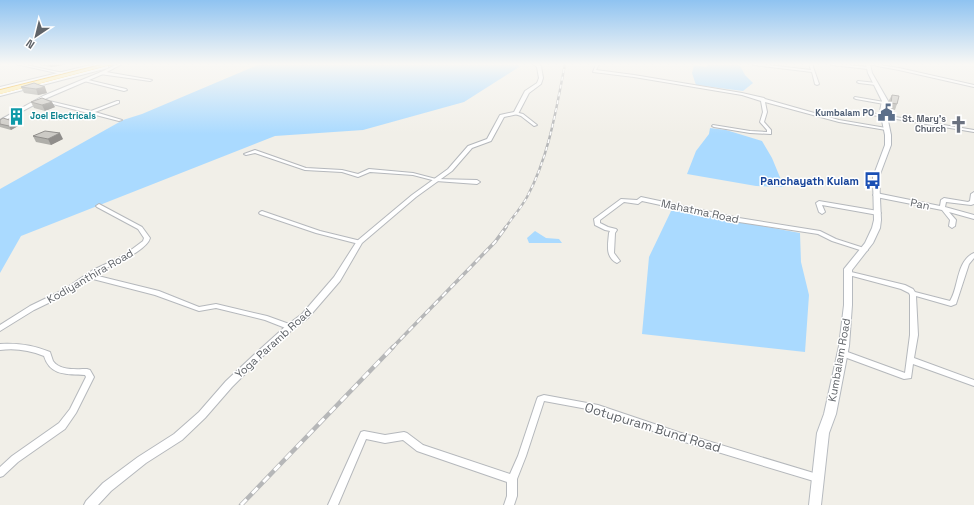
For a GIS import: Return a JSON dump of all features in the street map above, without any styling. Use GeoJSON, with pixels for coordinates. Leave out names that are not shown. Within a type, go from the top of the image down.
{"type":"FeatureCollection","features":[{"type":"Feature","properties":{"kind":"highway"},"geometry":{"type":"LineString","coordinates":[[0,91],[13,88]]}},
{"type":"Feature","properties":{"kind":"highway"},"geometry":{"type":"LineString","coordinates":[[0,91],[14,88]]}},
{"type":"Feature","properties":{"kind":"main road"},"geometry":{"type":"LineString","coordinates":[[847,273],[848,269],[865,250],[872,237],[878,213],[876,177],[886,154],[888,140],[882,116],[885,101],[878,88]]}},
{"type":"Feature","properties":{"kind":"main road","name":"Kumbalam Road"},"geometry":{"type":"LineString","coordinates":[[815,505],[823,433],[830,414],[842,353],[848,304],[847,273]]}},
{"type":"Feature","properties":{"kind":"street"},"geometry":{"type":"LineString","coordinates":[[0,91],[12,88]]}},
{"type":"Feature","properties":{"kind":"street"},"geometry":{"type":"LineString","coordinates":[[0,91],[15,88]]}},
{"type":"Feature","properties":{"kind":"street"},"geometry":{"type":"LineString","coordinates":[[0,122],[40,100],[67,88]]}},
{"type":"Feature","properties":{"kind":"street"},"geometry":{"type":"LineString","coordinates":[[115,88],[125,90]]}},
{"type":"Feature","properties":{"kind":"street"},"geometry":{"type":"LineString","coordinates":[[534,88],[527,92],[516,113],[522,115],[535,125]]}},
{"type":"Feature","properties":{"kind":"street"},"geometry":{"type":"LineString","coordinates":[[700,88],[742,94],[839,121],[886,129]]}},
{"type":"Feature","properties":{"kind":"street"},"geometry":{"type":"LineString","coordinates":[[856,98],[884,103]]}},
{"type":"Feature","properties":{"kind":"street"},"geometry":{"type":"LineString","coordinates":[[714,126],[750,132],[769,133],[769,130],[762,122],[765,112],[763,99]]}},
{"type":"Feature","properties":{"kind":"street"},"geometry":{"type":"LineString","coordinates":[[40,100],[75,110],[92,112],[120,120]]}},
{"type":"Feature","properties":{"kind":"street"},"geometry":{"type":"LineString","coordinates":[[92,112],[118,102]]}},
{"type":"Feature","properties":{"kind":"street","name":"Yoga Paramb Road"},"geometry":{"type":"LineString","coordinates":[[90,505],[107,487],[142,460],[178,437],[197,420],[228,384],[290,327],[305,316],[337,279],[359,242],[414,196],[450,170],[470,147],[489,140],[502,116],[516,113]]}},
{"type":"Feature","properties":{"kind":"street"},"geometry":{"type":"LineString","coordinates":[[872,114],[974,130]]}},
{"type":"Feature","properties":{"kind":"street"},"geometry":{"type":"LineString","coordinates":[[246,154],[256,151],[305,169],[342,171],[358,176],[369,170],[413,174],[436,180],[477,182]]}},
{"type":"Feature","properties":{"kind":"street","name":"Pan"},"geometry":{"type":"LineString","coordinates":[[876,195],[942,208],[944,200],[969,204],[972,202],[974,194]]}},
{"type":"Feature","properties":{"kind":"street","name":"Mahatma Road"},"geometry":{"type":"LineString","coordinates":[[616,261],[611,253],[612,233],[614,230],[606,229],[597,224],[597,219],[623,200],[638,202],[641,199],[739,220],[820,233],[834,240],[865,250]]}},
{"type":"Feature","properties":{"kind":"street"},"geometry":{"type":"LineString","coordinates":[[822,212],[819,203],[878,213]]}},
{"type":"Feature","properties":{"kind":"street","name":"Kodiyanthira Road"},"geometry":{"type":"LineString","coordinates":[[0,328],[32,308],[65,292],[90,276],[95,271],[130,254],[146,242],[148,238],[140,228],[98,206]]}},
{"type":"Feature","properties":{"kind":"street"},"geometry":{"type":"LineString","coordinates":[[942,208],[974,217]]}},
{"type":"Feature","properties":{"kind":"street"},"geometry":{"type":"LineString","coordinates":[[942,208],[951,216],[953,220],[952,226]]}},
{"type":"Feature","properties":{"kind":"street"},"geometry":{"type":"LineString","coordinates":[[262,213],[318,232],[359,242]]}},
{"type":"Feature","properties":{"kind":"street"},"geometry":{"type":"LineString","coordinates":[[847,273],[903,287],[912,293],[951,304],[954,302],[966,263],[974,255]]}},
{"type":"Feature","properties":{"kind":"street"},"geometry":{"type":"LineString","coordinates":[[90,276],[156,293],[199,309],[216,306],[267,318],[290,327]]}},
{"type":"Feature","properties":{"kind":"street"},"geometry":{"type":"LineString","coordinates":[[842,353],[904,376],[908,376],[914,335],[912,293]]}},
{"type":"Feature","properties":{"kind":"street"},"geometry":{"type":"LineString","coordinates":[[0,347],[24,346],[38,350],[47,354],[52,367],[59,370],[87,372],[90,376],[73,411],[62,426],[15,459],[0,473]]}},
{"type":"Feature","properties":{"kind":"street"},"geometry":{"type":"LineString","coordinates":[[910,362],[913,361],[974,383]]}},
{"type":"Feature","properties":{"kind":"street","name":"Ootupuram Bund Road"},"geometry":{"type":"LineString","coordinates":[[512,479],[522,456],[541,399],[544,398],[598,408],[678,436],[755,458],[817,478]]}},
{"type":"Feature","properties":{"kind":"street"},"geometry":{"type":"LineString","coordinates":[[333,505],[364,436],[385,439],[404,436],[420,448],[512,479],[512,496],[509,505]]}},
{"type":"Feature","properties":{"kind":"water"},"geometry":{"type":"Polygon","coordinates":[[[204,88],[487,88],[464,102],[363,130],[275,136],[21,236],[0,273],[0,189],[123,120],[142,114],[204,88]]]}},
{"type":"Feature","properties":{"kind":"water"},"geometry":{"type":"Polygon","coordinates":[[[716,88],[747,88],[743,91],[716,88]]]}},
{"type":"Feature","properties":{"kind":"water"},"geometry":{"type":"Polygon","coordinates":[[[710,128],[726,130],[762,141],[772,158],[784,187],[756,186],[687,174],[696,151],[709,134],[710,128]]]}},
{"type":"Feature","properties":{"kind":"water"},"geometry":{"type":"Polygon","coordinates":[[[672,209],[800,233],[801,262],[809,295],[805,352],[642,334],[649,257],[672,209]]]}},
{"type":"Feature","properties":{"kind":"water"},"geometry":{"type":"Polygon","coordinates":[[[535,231],[546,238],[559,239],[562,243],[529,243],[527,238],[535,231]]]}},
{"type":"Feature","properties":{"kind":"building"},"geometry":{"type":"Polygon","coordinates":[[[25,88],[42,88],[36,89],[25,88]]]}},
{"type":"Feature","properties":{"kind":"building"},"geometry":{"type":"Polygon","coordinates":[[[892,95],[899,96],[897,104],[891,103],[892,95]]]}},
{"type":"Feature","properties":{"kind":"building"},"geometry":{"type":"Polygon","coordinates":[[[42,98],[52,102],[42,105],[31,102],[42,98]]]}},
{"type":"Feature","properties":{"kind":"building"},"geometry":{"type":"Polygon","coordinates":[[[3,118],[16,122],[9,126],[0,124],[0,120],[3,118]]]}},
{"type":"Feature","properties":{"kind":"building"},"geometry":{"type":"Polygon","coordinates":[[[45,131],[60,133],[48,139],[33,136],[45,131]]]}},
{"type":"Feature","properties":{"kind":"railway"},"geometry":{"type":"LineString","coordinates":[[505,228],[527,197],[535,181],[551,132],[560,88]]}},
{"type":"Feature","properties":{"kind":"railway"},"geometry":{"type":"LineString","coordinates":[[392,348],[495,242],[506,227]]}},
{"type":"Feature","properties":{"kind":"railway"},"geometry":{"type":"LineString","coordinates":[[241,505],[393,347]]}},
{"type":"Feature","properties":{"kind":"place","name":"Kumbalam PO"},"geometry":{"type":"Point","coordinates":[887,113]}},
{"type":"Feature","properties":{"kind":"place","name":"Joel Electricals"},"geometry":{"type":"Point","coordinates":[17,116]}},
{"type":"Feature","properties":{"kind":"place","name":"St. Mary's Church"},"geometry":{"type":"Point","coordinates":[959,124]}},
{"type":"Feature","properties":{"kind":"place","name":"Panchayath Kulam"},"geometry":{"type":"Point","coordinates":[872,181]}}]}
